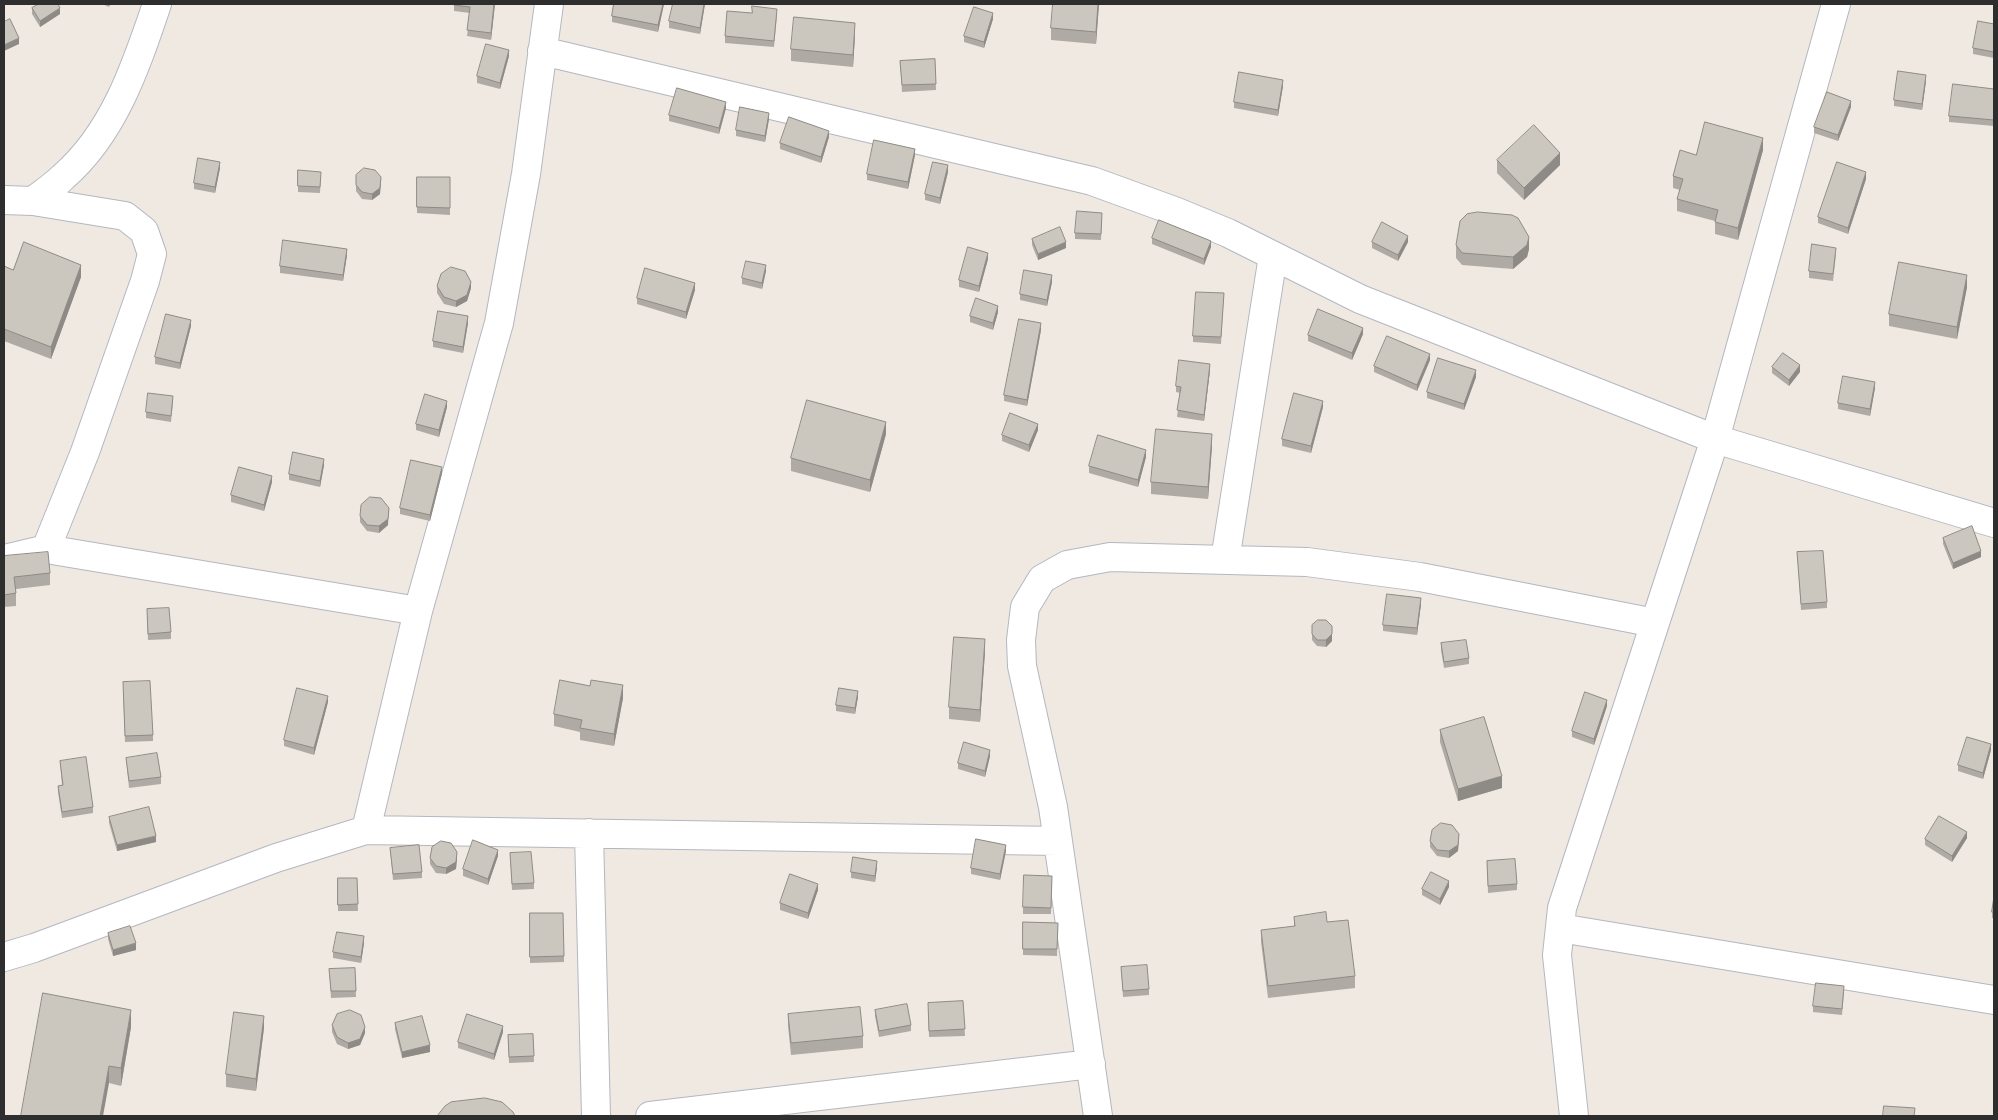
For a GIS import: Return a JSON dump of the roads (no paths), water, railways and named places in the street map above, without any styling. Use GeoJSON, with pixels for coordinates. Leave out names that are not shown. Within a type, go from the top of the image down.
{"type":"FeatureCollection","features":[{"type":"Feature","properties":{"kind":"street"},"geometry":{"type":"LineString","coordinates":[[33,201],[64,177],[96,139],[122,97],[141,51],[157,4]]}},
{"type":"Feature","properties":{"kind":"street"},"geometry":{"type":"LineString","coordinates":[[366,830],[418,611],[500,323],[526,174],[549,4]]}},
{"type":"Feature","properties":{"kind":"street"},"geometry":{"type":"LineString","coordinates":[[1574,1116],[1556,955],[1562,908],[1715,439],[1828,6]]}},
{"type":"Feature","properties":{"kind":"street"},"geometry":{"type":"LineString","coordinates":[[542,51],[1092,181],[1228,233],[1360,299],[1715,439],[1994,523]]}},
{"type":"Feature","properties":{"kind":"street"},"geometry":{"type":"LineString","coordinates":[[4,200],[33,201],[126,216],[144,231],[152,254],[145,281],[88,443],[46,549]]}},
{"type":"Feature","properties":{"kind":"street"},"geometry":{"type":"LineString","coordinates":[[1225,560],[1273,256]]}},
{"type":"Feature","properties":{"kind":"street"},"geometry":{"type":"LineString","coordinates":[[4,559],[46,549],[418,611]]}},
{"type":"Feature","properties":{"kind":"street"},"geometry":{"type":"LineString","coordinates":[[1098,1116],[1054,807],[1022,666],[1021,640],[1025,607],[1042,578],[1067,565],[1110,557],[1306,562],[1420,577],[1655,623]]}},
{"type":"Feature","properties":{"kind":"street"},"geometry":{"type":"LineString","coordinates":[[4,957],[34,948],[276,858],[366,830],[1058,841]]}},
{"type":"Feature","properties":{"kind":"street"},"geometry":{"type":"LineString","coordinates":[[589,833],[596,1116]]}},
{"type":"Feature","properties":{"kind":"street"},"geometry":{"type":"LineString","coordinates":[[1560,928],[1994,1000]]}},
{"type":"Feature","properties":{"kind":"street"},"geometry":{"type":"LineString","coordinates":[[650,1116],[1091,1064]]}}]}
